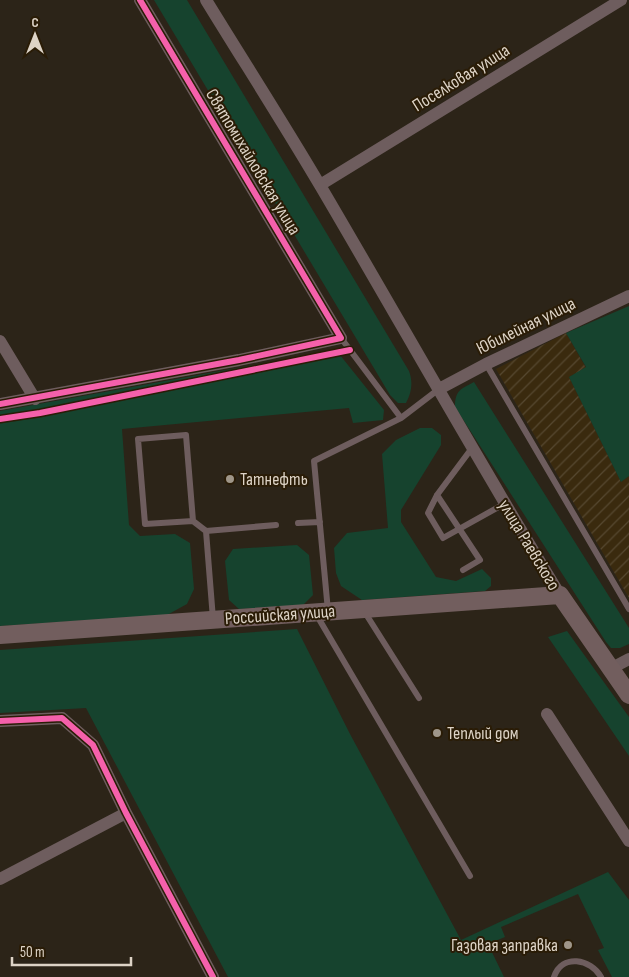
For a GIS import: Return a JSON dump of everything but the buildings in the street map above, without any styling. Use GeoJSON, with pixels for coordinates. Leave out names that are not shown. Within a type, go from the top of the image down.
{"type":"FeatureCollection","features":[{"type":"Feature","properties":{"kind":"main road","name":"Российская улица"},"geometry":{"type":"LineString","coordinates":[[0,635],[560,595]]}},
{"type":"Feature","properties":{"kind":"main road","name":"улица Раевского"},"geometry":{"type":"LineString","coordinates":[[560,595],[629,695]]}},
{"type":"Feature","properties":{"kind":"street","name":"Святомихайловская улица"},"geometry":{"type":"LineString","coordinates":[[140,0],[341,338]]}},
{"type":"Feature","properties":{"kind":"street"},"geometry":{"type":"LineString","coordinates":[[206,0],[320,185],[439,389]]}},
{"type":"Feature","properties":{"kind":"street","name":"Поселковая улица"},"geometry":{"type":"LineString","coordinates":[[320,185],[621,0]]}},
{"type":"Feature","properties":{"kind":"street","name":"Юбилейная улица"},"geometry":{"type":"LineString","coordinates":[[439,389],[486,364],[629,296]]}},
{"type":"Feature","properties":{"kind":"street"},"geometry":{"type":"LineString","coordinates":[[0,404],[239,360],[341,338]]}},
{"type":"Feature","properties":{"kind":"street"},"geometry":{"type":"LineString","coordinates":[[0,341],[35,399]]}},
{"type":"Feature","properties":{"kind":"street","name":"улица Раевского"},"geometry":{"type":"LineString","coordinates":[[439,389],[504,504],[560,595]]}},
{"type":"Feature","properties":{"kind":"street"},"geometry":{"type":"LineString","coordinates":[[610,669],[629,659]]}},
{"type":"Feature","properties":{"kind":"street"},"geometry":{"type":"LineString","coordinates":[[547,714],[629,841]]}},
{"type":"Feature","properties":{"kind":"street"},"geometry":{"type":"LineString","coordinates":[[0,721],[62,718],[93,746],[126,813],[214,977]]}},
{"type":"Feature","properties":{"kind":"street"},"geometry":{"type":"LineString","coordinates":[[0,879],[126,813]]}},
{"type":"Feature","properties":{"kind":"lane"},"geometry":{"type":"LineString","coordinates":[[341,338],[401,418]]}},
{"type":"Feature","properties":{"kind":"lane"},"geometry":{"type":"LineString","coordinates":[[486,364],[629,609]]}},
{"type":"Feature","properties":{"kind":"lane"},"geometry":{"type":"LineString","coordinates":[[439,389],[401,418],[314,461],[320,522],[322,612],[470,876]]}},
{"type":"Feature","properties":{"kind":"lane"},"geometry":{"type":"LineString","coordinates":[[193,521],[186,435],[138,439],[145,524],[193,521],[206,532],[213,620]]}},
{"type":"Feature","properties":{"kind":"lane"},"geometry":{"type":"LineString","coordinates":[[472,448],[437,495],[428,513],[442,538],[504,504]]}},
{"type":"Feature","properties":{"kind":"lane"},"geometry":{"type":"LineString","coordinates":[[437,495],[480,560],[463,570]]}},
{"type":"Feature","properties":{"kind":"lane"},"geometry":{"type":"LineString","coordinates":[[298,524],[320,522]]}},
{"type":"Feature","properties":{"kind":"lane"},"geometry":{"type":"LineString","coordinates":[[206,532],[276,525]]}},
{"type":"Feature","properties":{"kind":"lane"},"geometry":{"type":"LineString","coordinates":[[363,610],[419,698]]}},
{"type":"Feature","properties":{"kind":"lane"},"geometry":{"type":"LineString","coordinates":[[554,977],[556,971],[566,962],[581,960],[597,970],[601,977]]}},
{"type":"Feature","properties":{"kind":"shaded area"},"geometry":{"type":"Polygon","coordinates":[[[566,333],[586,368],[569,377],[621,482],[629,476],[629,598],[496,369],[566,333]]]}},
{"type":"Feature","properties":{"kind":"green space"},"geometry":{"type":"Polygon","coordinates":[[[154,0],[187,0],[409,371],[411,387],[406,403],[398,403],[390,395],[154,0]]]}},
{"type":"Feature","properties":{"kind":"green space"},"geometry":{"type":"Polygon","coordinates":[[[629,306],[629,476],[621,482],[569,377],[586,367],[566,333],[629,306]]]}},
{"type":"Feature","properties":{"kind":"green space"},"geometry":{"type":"Polygon","coordinates":[[[336,350],[384,410],[383,420],[353,423],[349,408],[122,429],[129,525],[140,536],[175,534],[190,543],[194,589],[187,604],[167,615],[0,626],[0,411],[336,350]]]}},
{"type":"Feature","properties":{"kind":"green space"},"geometry":{"type":"Polygon","coordinates":[[[474,382],[629,628],[629,644],[620,648],[611,648],[606,642],[455,407],[458,393],[474,382]]]}},
{"type":"Feature","properties":{"kind":"green space"},"geometry":{"type":"Polygon","coordinates":[[[420,428],[432,428],[441,435],[441,445],[401,510],[401,522],[436,577],[456,581],[482,569],[491,578],[491,586],[485,591],[362,600],[341,586],[336,573],[334,548],[347,533],[388,528],[382,454],[396,440],[420,428]]]}},
{"type":"Feature","properties":{"kind":"green space"},"geometry":{"type":"Polygon","coordinates":[[[297,545],[309,555],[313,595],[303,605],[239,609],[229,600],[225,561],[233,549],[297,545]]]}},
{"type":"Feature","properties":{"kind":"green space"},"geometry":{"type":"Polygon","coordinates":[[[297,629],[350,734],[461,940],[608,872],[629,900],[629,977],[612,977],[598,950],[604,948],[578,894],[501,927],[505,937],[488,944],[504,977],[228,977],[86,708],[0,713],[0,650],[297,629]]]}},
{"type":"Feature","properties":{"kind":"green space"},"geometry":{"type":"Polygon","coordinates":[[[567,631],[629,717],[629,756],[548,637],[567,631]]]}},
{"type":"Feature","properties":{"kind":"cycle path"},"geometry":{"type":"LineString","coordinates":[[0,404],[239,360],[341,338],[140,0]]}},
{"type":"Feature","properties":{"kind":"cycle path"},"geometry":{"type":"LineString","coordinates":[[0,419],[40,413],[350,350]]}},
{"type":"Feature","properties":{"kind":"cycle path"},"geometry":{"type":"LineString","coordinates":[[0,721],[62,718],[93,745],[126,813],[213,977]]}},
{"type":"Feature","properties":{"kind":"place","name":"Татнефть"},"geometry":{"type":"Point","coordinates":[230,479]}},
{"type":"Feature","properties":{"kind":"place","name":"Теплый дом"},"geometry":{"type":"Point","coordinates":[437,733]}},
{"type":"Feature","properties":{"kind":"place","name":"Газовая заправка"},"geometry":{"type":"Point","coordinates":[568,945]}}]}
